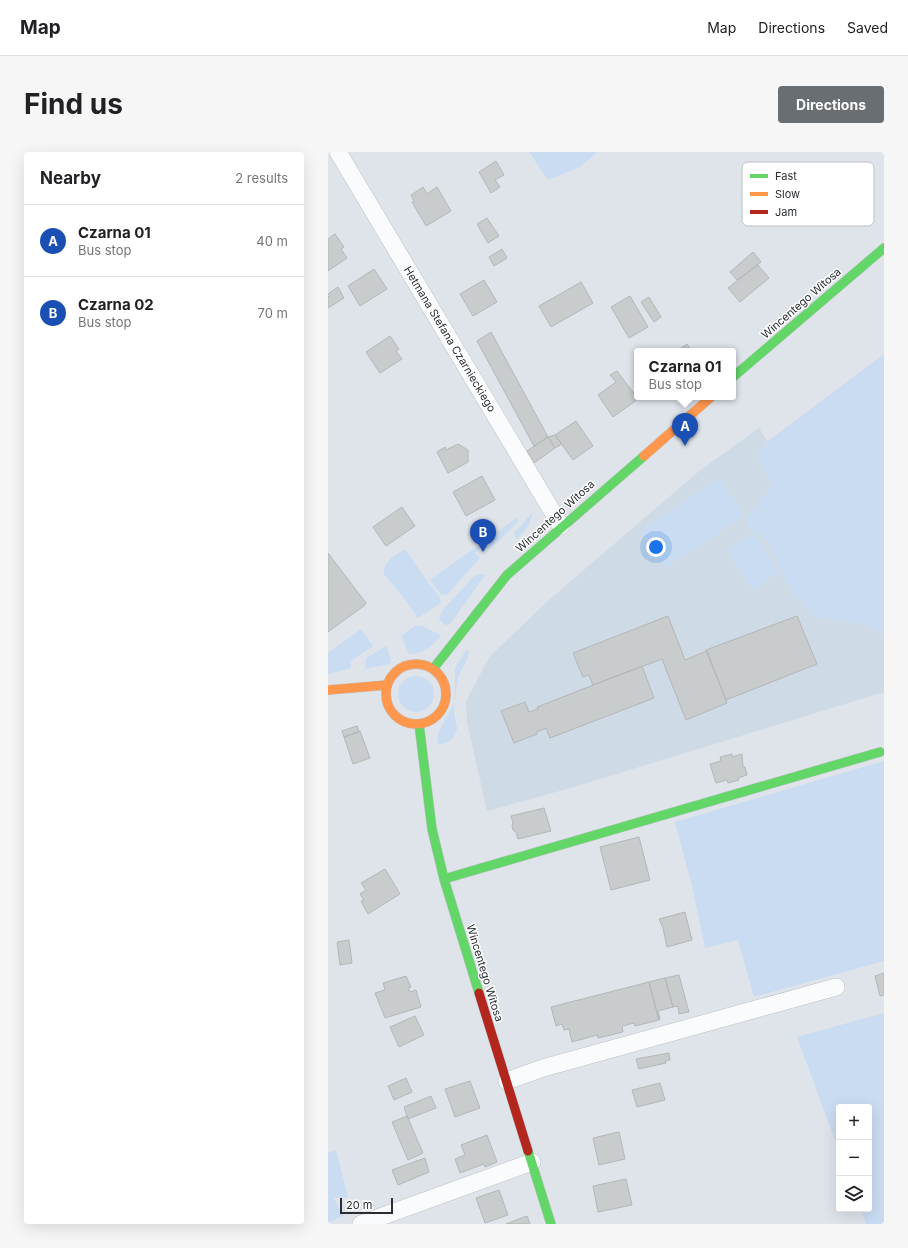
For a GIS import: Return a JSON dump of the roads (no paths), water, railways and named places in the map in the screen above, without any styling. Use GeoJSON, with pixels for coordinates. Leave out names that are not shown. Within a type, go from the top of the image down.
{"type":"FeatureCollection","features":[{"type":"Feature","properties":{"kind":"main road","name":"Wincentego Witosa"},"geometry":{"type":"LineString","coordinates":[[736,374],[884,248]]}},
{"type":"Feature","properties":{"kind":"main road","name":"Wincentego Witosa"},"geometry":{"type":"LineString","coordinates":[[433,669],[507,575],[561,526],[708,400]]}},
{"type":"Feature","properties":{"kind":"main road"},"geometry":{"type":"LineString","coordinates":[[416,664],[433,669],[445,686],[446,696],[438,715],[429,721],[419,724],[409,723],[400,719],[393,713],[388,704],[386,694],[387,685],[395,673],[406,665],[416,664]]}},
{"type":"Feature","properties":{"kind":"main road"},"geometry":{"type":"LineString","coordinates":[[328,690],[387,685]]}},
{"type":"Feature","properties":{"kind":"main road","name":"Wincentego Witosa"},"geometry":{"type":"LineString","coordinates":[[419,724],[427,798],[432,829],[444,879],[551,1224]]}},
{"type":"Feature","properties":{"kind":"main road"},"geometry":{"type":"LineString","coordinates":[[444,879],[880,752]]}},
{"type":"Feature","properties":{"kind":"street","name":"Hetmana Stefana Czarnieckiego"},"geometry":{"type":"LineString","coordinates":[[338,152],[561,526]]}},
{"type":"Feature","properties":{"kind":"street"},"geometry":{"type":"LineString","coordinates":[[507,1081],[543,1068],[836,987]]}},
{"type":"Feature","properties":{"kind":"street"},"geometry":{"type":"LineString","coordinates":[[361,1224],[532,1162]]}},
{"type":"Feature","properties":{"kind":"place","name":"Czarna 01"},"geometry":{"type":"Point","coordinates":[685,446]}},
{"type":"Feature","properties":{"kind":"place","name":"Czarna 02"},"geometry":{"type":"Point","coordinates":[483,552]}}]}
